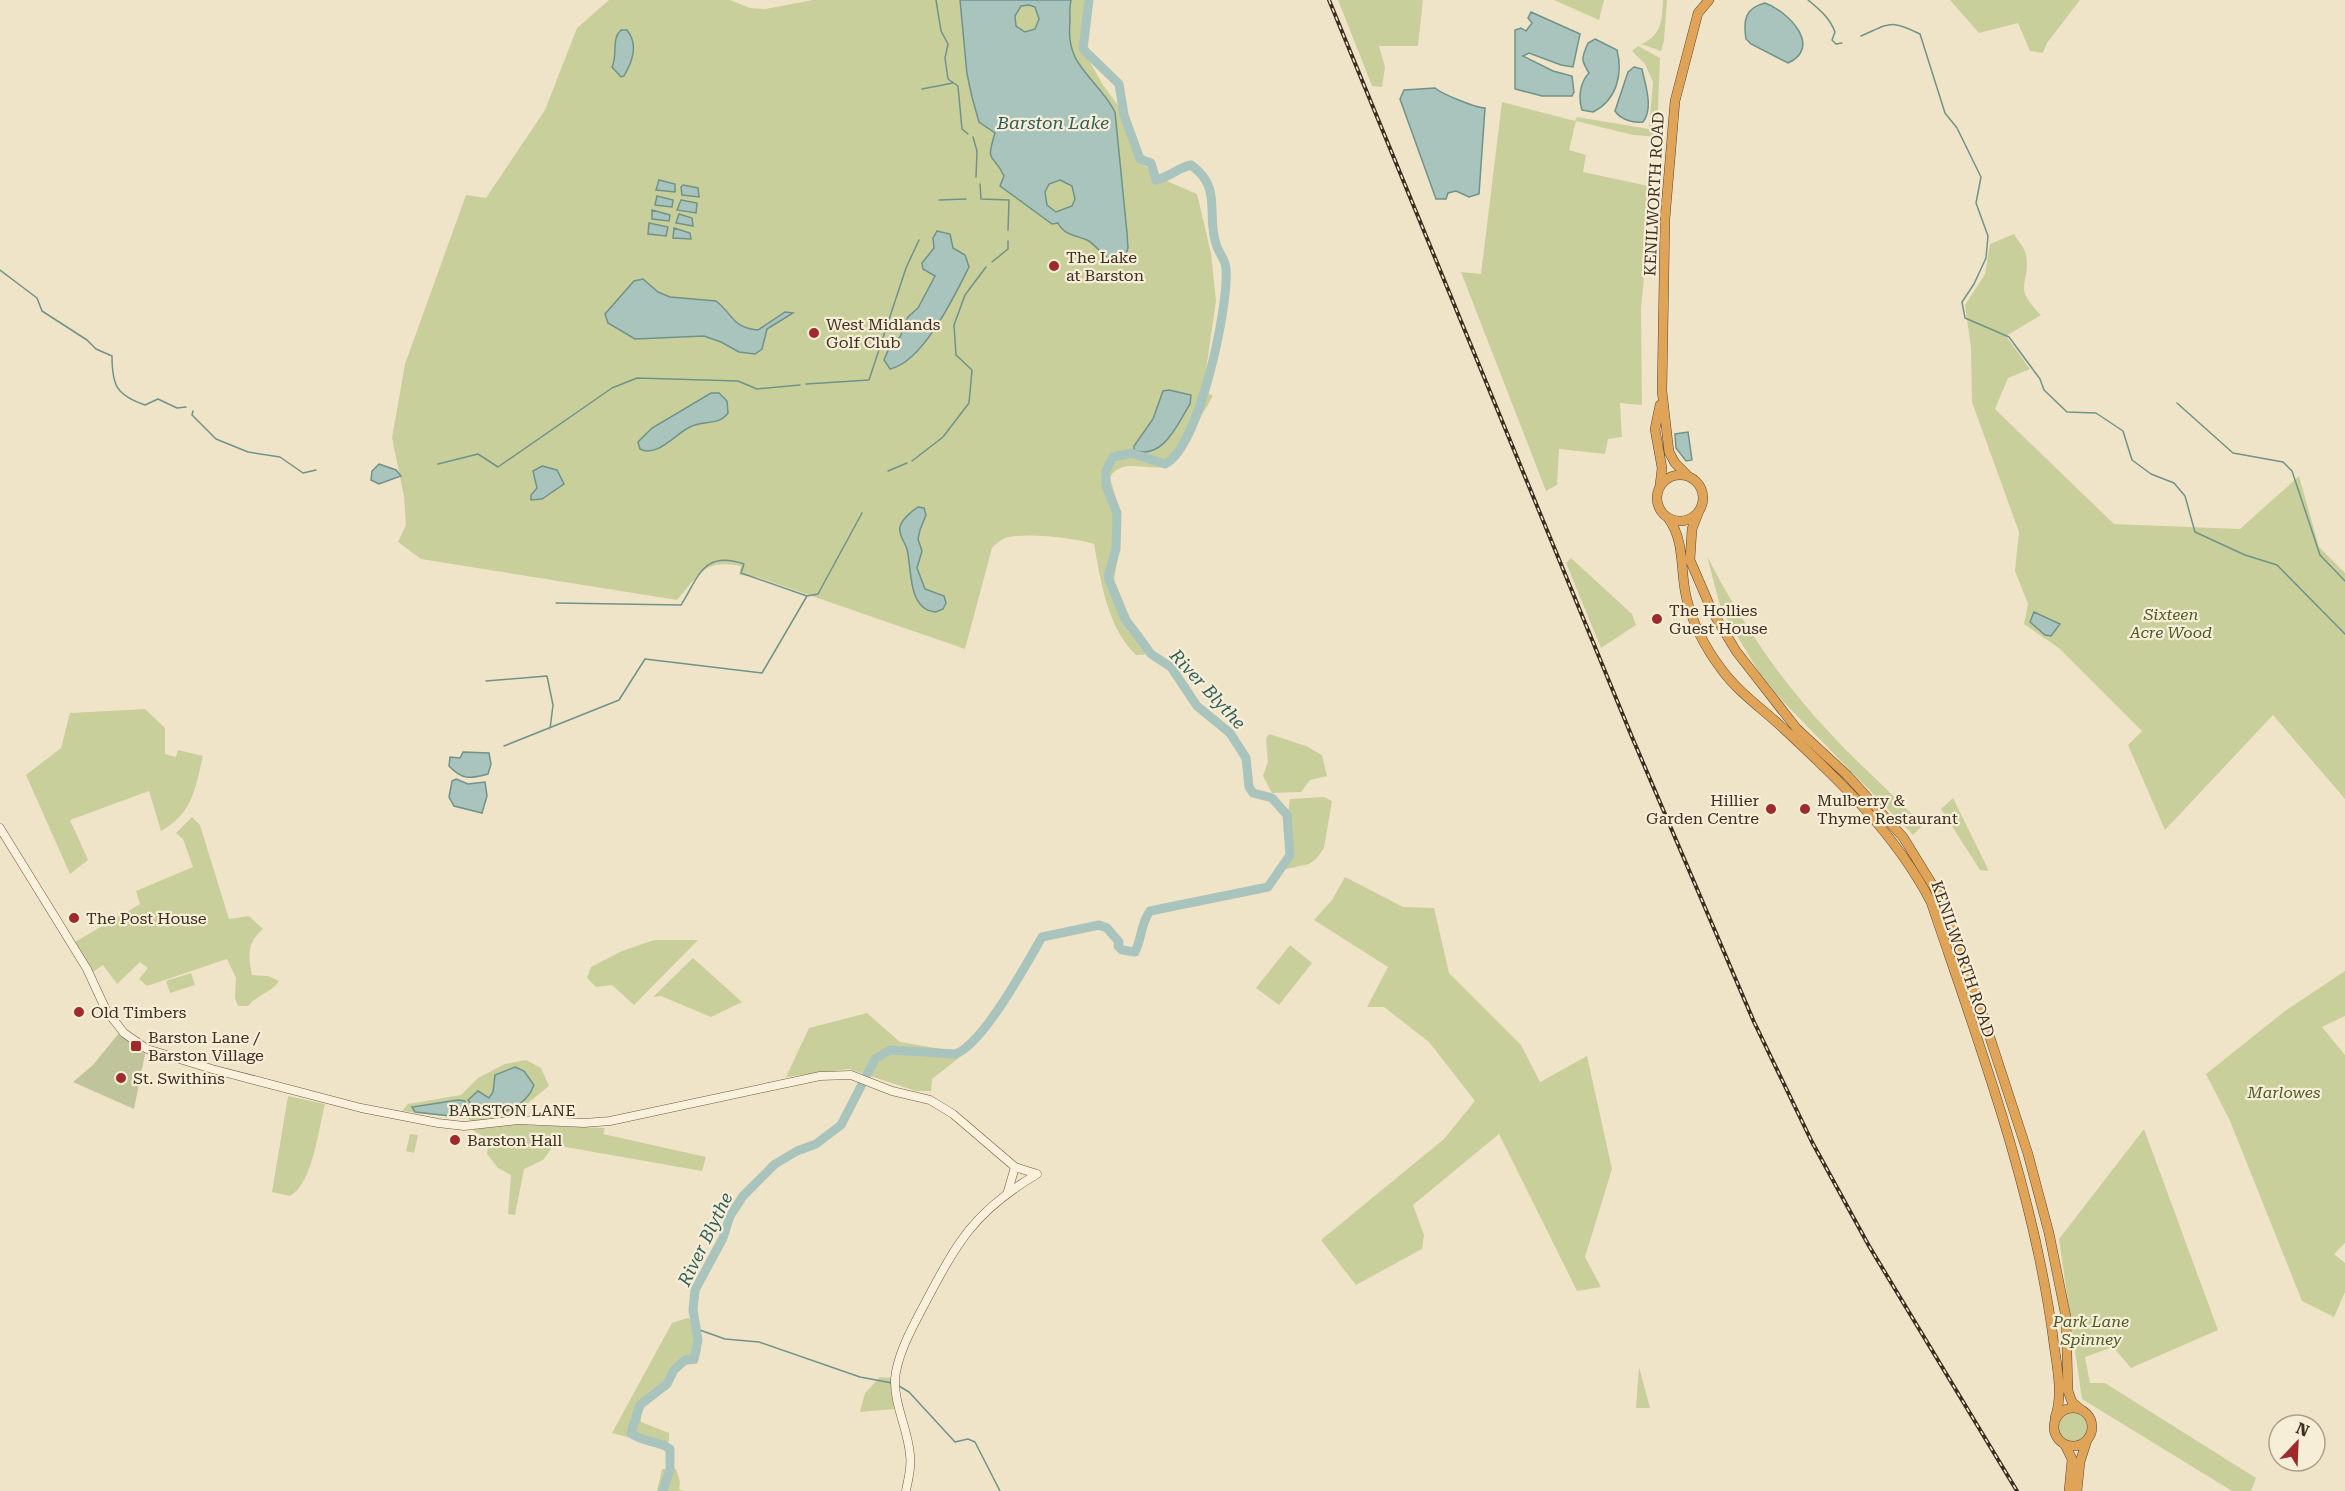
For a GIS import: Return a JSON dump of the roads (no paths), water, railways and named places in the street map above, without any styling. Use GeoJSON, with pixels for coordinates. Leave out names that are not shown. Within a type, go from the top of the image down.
{"type":"FeatureCollection","features":[{"type":"Feature","properties":{"kind":"highway","name":"KENILWORTH ROAD"},"geometry":{"type":"LineString","coordinates":[[1687,475],[1675,463],[1669,452],[1662,391],[1665,219],[1675,101],[1698,13],[1706,1]]}},
{"type":"Feature","properties":{"kind":"highway","name":"KENILWORTH ROAD"},"geometry":{"type":"LineString","coordinates":[[1660,485],[1662,468],[1656,429],[1662,391]]}},
{"type":"Feature","properties":{"kind":"highway"},"geometry":{"type":"LineString","coordinates":[[1687,475],[1701,488],[1703,496],[1699,512],[1685,520],[1668,518],[1658,506],[1657,491],[1660,485],[1672,476],[1687,475]]}},
{"type":"Feature","properties":{"kind":"highway","name":"KENILWORTH ROAD"},"geometry":{"type":"LineString","coordinates":[[1699,512],[1692,529],[1690,560],[1712,611],[1736,651],[1797,729],[1848,776],[1888,819],[1924,867],[1940,897],[1965,961],[2046,1222],[2066,1317],[2068,1390],[2072,1402],[2079,1409]]}},
{"type":"Feature","properties":{"kind":"highway","name":"KENILWORTH ROAD"},"geometry":{"type":"LineString","coordinates":[[1668,518],[1679,536],[1683,579],[1693,616],[1723,672],[1874,816],[1915,872],[1930,902],[2013,1157],[2038,1246],[2058,1376],[2058,1408],[2055,1418]]}},
{"type":"Feature","properties":{"kind":"highway"},"geometry":{"type":"LineString","coordinates":[[2068,1491],[2072,1459],[2065,1445],[2054,1433],[2055,1418],[2066,1409],[2079,1409],[2087,1414],[2092,1425],[2080,1462],[2078,1491]]}},
{"type":"Feature","properties":{"kind":"highway"},"geometry":{"type":"LineString","coordinates":[[2065,1445],[2076,1446],[2087,1440]]}},
{"type":"Feature","properties":{"kind":"street","name":"BARSTON LANE"},"geometry":{"type":"LineString","coordinates":[[0,828],[87,969],[114,1021],[136,1043],[177,1060],[361,1108],[464,1126],[518,1120],[584,1123],[610,1121],[820,1076],[851,1075],[923,1097],[945,1108],[1015,1167],[1037,1174],[1008,1191],[982,1215],[949,1256],[908,1340],[895,1381],[910,1452],[906,1491]]}},
{"type":"Feature","properties":{"kind":"street"},"geometry":{"type":"LineString","coordinates":[[1008,1191],[1015,1167]]}},
{"type":"Feature","properties":{"kind":"water","name":"Barston Lake"},"geometry":{"type":"Polygon","coordinates":[[[960,0],[1071,0],[1072,51],[1115,112],[1128,248],[1123,263],[1110,259],[1087,240],[1067,232],[1058,223],[1052,224],[1000,186],[1004,176],[991,155],[995,133],[979,122],[967,74],[960,0]],[[1021,6],[1015,16],[1016,26],[1025,32],[1035,29],[1039,19],[1035,7],[1021,6]],[[1060,180],[1049,184],[1045,192],[1047,205],[1056,212],[1072,206],[1075,199],[1072,186],[1060,180]]]}},
{"type":"Feature","properties":{"kind":"water"},"geometry":{"type":"Polygon","coordinates":[[[1765,3],[1792,21],[1802,39],[1802,48],[1798,56],[1788,63],[1751,44],[1746,39],[1745,21],[1749,12],[1765,3]]]}},
{"type":"Feature","properties":{"kind":"water"},"geometry":{"type":"Polygon","coordinates":[[[1531,12],[1580,34],[1573,67],[1529,53],[1523,56],[1553,71],[1572,76],[1574,92],[1572,96],[1542,96],[1515,89],[1515,30],[1521,28],[1526,31],[1532,23],[1528,18],[1531,12]]]}},
{"type":"Feature","properties":{"kind":"water"},"geometry":{"type":"Polygon","coordinates":[[[621,30],[627,30],[631,36],[633,53],[630,65],[621,77],[612,67],[615,42],[621,30]]]}},
{"type":"Feature","properties":{"kind":"water"},"geometry":{"type":"Polygon","coordinates":[[[1595,39],[1617,50],[1619,68],[1613,93],[1608,101],[1593,112],[1582,110],[1580,95],[1582,85],[1589,73],[1583,62],[1583,56],[1588,43],[1595,39]]]}},
{"type":"Feature","properties":{"kind":"water"},"geometry":{"type":"Polygon","coordinates":[[[1634,67],[1642,69],[1648,96],[1648,110],[1643,122],[1628,120],[1615,111],[1628,72],[1634,67]]]}},
{"type":"Feature","properties":{"kind":"water"},"geometry":{"type":"Polygon","coordinates":[[[1435,88],[1474,106],[1485,108],[1479,194],[1469,197],[1456,191],[1448,193],[1446,199],[1436,199],[1400,99],[1404,90],[1435,88]]]}},
{"type":"Feature","properties":{"kind":"water"},"geometry":{"type":"Polygon","coordinates":[[[659,180],[675,184],[675,192],[656,190],[659,180]]]}},
{"type":"Feature","properties":{"kind":"water"},"geometry":{"type":"Polygon","coordinates":[[[683,185],[698,188],[699,197],[682,195],[683,185]]]}},
{"type":"Feature","properties":{"kind":"water"},"geometry":{"type":"Polygon","coordinates":[[[657,196],[673,200],[672,207],[655,205],[657,196]]]}},
{"type":"Feature","properties":{"kind":"water"},"geometry":{"type":"Polygon","coordinates":[[[681,200],[697,203],[696,213],[677,210],[681,200]]]}},
{"type":"Feature","properties":{"kind":"water"},"geometry":{"type":"Polygon","coordinates":[[[652,210],[670,215],[669,221],[652,219],[652,210]]]}},
{"type":"Feature","properties":{"kind":"water"},"geometry":{"type":"Polygon","coordinates":[[[679,214],[692,218],[693,226],[676,223],[679,214]]]}},
{"type":"Feature","properties":{"kind":"water"},"geometry":{"type":"Polygon","coordinates":[[[649,223],[668,227],[666,236],[648,234],[649,223]]]}},
{"type":"Feature","properties":{"kind":"water"},"geometry":{"type":"Polygon","coordinates":[[[674,228],[690,233],[691,239],[673,238],[674,228]]]}},
{"type":"Feature","properties":{"kind":"water"},"geometry":{"type":"Polygon","coordinates":[[[937,231],[950,234],[953,248],[965,255],[969,267],[947,310],[926,341],[902,364],[890,369],[884,360],[890,346],[900,337],[908,317],[918,308],[935,276],[923,269],[922,263],[934,248],[933,238],[937,231]]]}},
{"type":"Feature","properties":{"kind":"water"},"geometry":{"type":"Polygon","coordinates":[[[643,279],[658,292],[670,297],[716,301],[734,320],[749,328],[758,330],[785,312],[793,313],[767,329],[762,349],[755,354],[739,352],[704,336],[635,339],[608,323],[605,314],[634,281],[643,279]]]}},
{"type":"Feature","properties":{"kind":"water"},"geometry":{"type":"Polygon","coordinates":[[[1169,390],[1191,395],[1190,404],[1161,445],[1144,452],[1134,450],[1134,446],[1153,419],[1163,391],[1169,390]]]}},
{"type":"Feature","properties":{"kind":"water"},"geometry":{"type":"Polygon","coordinates":[[[711,393],[719,393],[727,401],[728,413],[724,417],[690,427],[659,448],[646,451],[640,449],[638,442],[652,428],[711,393]]]}},
{"type":"Feature","properties":{"kind":"water"},"geometry":{"type":"Polygon","coordinates":[[[1688,432],[1692,460],[1686,461],[1676,448],[1675,434],[1688,432]]]}},
{"type":"Feature","properties":{"kind":"water"},"geometry":{"type":"Polygon","coordinates":[[[379,464],[396,470],[401,476],[379,484],[371,480],[372,471],[379,464]]]}},
{"type":"Feature","properties":{"kind":"water"},"geometry":{"type":"Polygon","coordinates":[[[542,466],[557,470],[564,484],[542,499],[531,500],[531,495],[537,488],[533,471],[542,466]]]}},
{"type":"Feature","properties":{"kind":"water"},"geometry":{"type":"Polygon","coordinates":[[[918,507],[924,508],[926,515],[918,539],[922,551],[917,568],[925,589],[944,596],[946,603],[943,609],[936,612],[920,604],[915,596],[907,549],[900,533],[902,521],[918,507]]]}},
{"type":"Feature","properties":{"kind":"water"},"geometry":{"type":"Polygon","coordinates":[[[2034,612],[2060,624],[2051,636],[2045,635],[2030,622],[2034,612]]]}},
{"type":"Feature","properties":{"kind":"water"},"geometry":{"type":"Polygon","coordinates":[[[463,752],[489,753],[491,764],[488,774],[467,777],[454,771],[449,766],[450,757],[460,758],[463,752]]]}},
{"type":"Feature","properties":{"kind":"water"},"geometry":{"type":"Polygon","coordinates":[[[456,779],[468,784],[485,782],[487,796],[482,813],[454,806],[449,797],[452,781],[456,779]]]}},
{"type":"Feature","properties":{"kind":"water"},"geometry":{"type":"Polygon","coordinates":[[[515,1067],[524,1071],[534,1085],[530,1093],[512,1109],[480,1117],[468,1100],[478,1091],[489,1098],[493,1092],[495,1075],[515,1067]]]}},
{"type":"Feature","properties":{"kind":"water"},"geometry":{"type":"Polygon","coordinates":[[[465,1101],[465,1111],[460,1117],[415,1112],[412,1107],[465,1101]]]}},
{"type":"Feature","properties":{"kind":"waterway"},"geometry":{"type":"LineString","coordinates":[[936,0],[941,31],[948,44],[945,58],[948,79],[958,86],[962,129],[968,134]]}},
{"type":"Feature","properties":{"kind":"waterway","name":"River Blythe"},"geometry":{"type":"LineString","coordinates":[[663,1491],[670,1469],[670,1449],[631,1433],[640,1405],[667,1384],[674,1370],[685,1360],[694,1359],[698,1340],[693,1310],[695,1290],[723,1238],[730,1216],[743,1196],[775,1164],[797,1151],[816,1144],[841,1125],[875,1059],[890,1050],[955,1054],[966,1048],[978,1036],[1003,1002],[1042,937],[1099,925],[1107,928],[1119,942],[1118,946],[1122,950],[1135,952],[1150,911],[1268,887],[1290,855],[1287,815],[1272,798],[1253,793],[1249,787],[1246,758],[1230,733],[1197,706],[1171,667],[1151,654],[1125,619],[1108,577],[1116,549],[1117,513],[1106,486],[1106,471],[1113,457],[1131,453],[1165,464],[1178,453],[1200,405],[1209,374],[1223,313],[1226,269],[1213,233],[1212,201],[1207,183],[1191,165],[1156,180],[1151,163],[1140,159],[1124,115],[1119,84],[1083,49],[1089,0]]}},
{"type":"Feature","properties":{"kind":"waterway"},"geometry":{"type":"LineString","coordinates":[[1808,0],[1830,22],[1835,32],[1832,40],[1836,44],[1842,43]]}},
{"type":"Feature","properties":{"kind":"waterway"},"geometry":{"type":"LineString","coordinates":[[1861,36],[1891,24],[1920,34],[1945,113],[1957,128],[1981,177],[1976,203],[1988,236],[1986,258],[1974,284],[1962,302],[1965,318],[2009,337],[2040,379],[2044,390],[2067,412],[2096,413],[2123,431],[2132,460],[2151,474],[2174,483],[2185,496],[2195,532],[2245,555],[2277,565],[2345,634]]}},
{"type":"Feature","properties":{"kind":"waterway"},"geometry":{"type":"LineString","coordinates":[[922,89],[953,83]]}},
{"type":"Feature","properties":{"kind":"waterway"},"geometry":{"type":"LineString","coordinates":[[973,137],[977,151],[976,177]]}},
{"type":"Feature","properties":{"kind":"waterway"},"geometry":{"type":"LineString","coordinates":[[980,184],[981,199],[1009,200],[1008,230]]}},
{"type":"Feature","properties":{"kind":"waterway"},"geometry":{"type":"LineString","coordinates":[[939,200],[966,199]]}},
{"type":"Feature","properties":{"kind":"waterway"},"geometry":{"type":"LineString","coordinates":[[806,384],[869,380],[906,268],[919,240]]}},
{"type":"Feature","properties":{"kind":"waterway"},"geometry":{"type":"LineString","coordinates":[[992,262],[1008,249],[1008,241]]}},
{"type":"Feature","properties":{"kind":"waterway"},"geometry":{"type":"LineString","coordinates":[[912,461],[943,437],[969,403],[972,370],[956,355],[954,325],[965,295],[986,267]]}},
{"type":"Feature","properties":{"kind":"waterway"},"geometry":{"type":"LineString","coordinates":[[0,270],[37,298],[42,311],[87,340],[96,349],[112,356],[115,382],[122,393],[145,405],[158,399],[177,408],[186,407]]}},
{"type":"Feature","properties":{"kind":"waterway"},"geometry":{"type":"LineString","coordinates":[[438,464],[478,454],[498,467],[612,388],[637,378],[738,381],[757,389],[800,385]]}},
{"type":"Feature","properties":{"kind":"waterway"},"geometry":{"type":"LineString","coordinates":[[2177,403],[2233,453],[2283,462],[2292,471],[2320,555],[2345,581]]}},
{"type":"Feature","properties":{"kind":"waterway"},"geometry":{"type":"LineString","coordinates":[[193,411],[192,415],[216,439],[248,452],[280,457],[303,473],[316,470]]}},
{"type":"Feature","properties":{"kind":"waterway"},"geometry":{"type":"LineString","coordinates":[[888,471],[907,463]]}},
{"type":"Feature","properties":{"kind":"waterway"},"geometry":{"type":"LineString","coordinates":[[504,746],[619,700],[645,659],[762,673],[807,596],[818,594],[862,513]]}},
{"type":"Feature","properties":{"kind":"waterway"},"geometry":{"type":"LineString","coordinates":[[556,603],[681,605],[704,568],[720,560],[744,564],[741,573],[807,596]]}},
{"type":"Feature","properties":{"kind":"waterway"},"geometry":{"type":"LineString","coordinates":[[486,681],[547,676],[553,705],[550,729]]}},
{"type":"Feature","properties":{"kind":"waterway"},"geometry":{"type":"LineString","coordinates":[[697,1329],[725,1339],[759,1342],[860,1377],[892,1383]]}},
{"type":"Feature","properties":{"kind":"waterway"},"geometry":{"type":"LineString","coordinates":[[899,1386],[909,1392],[955,1442],[968,1439],[975,1442],[1000,1491]]}},
{"type":"Feature","properties":{"kind":"railway"},"geometry":{"type":"LineString","coordinates":[[1329,0],[1632,737],[1754,1022],[1812,1142],[1869,1246],[2017,1491]]}},
{"type":"Feature","properties":{"kind":"place","name":"The Lake at Barston"},"geometry":{"type":"Point","coordinates":[1054,266]}},
{"type":"Feature","properties":{"kind":"place","name":"West Midlands Golf Club"},"geometry":{"type":"Point","coordinates":[814,333]}},
{"type":"Feature","properties":{"kind":"place","name":"The Hollies Guest House"},"geometry":{"type":"Point","coordinates":[1657,619]}},
{"type":"Feature","properties":{"kind":"place","name":"Hillier Garden Centre"},"geometry":{"type":"Point","coordinates":[1771,809]}},
{"type":"Feature","properties":{"kind":"place","name":"Mulberry & Thyme Restaurant"},"geometry":{"type":"Point","coordinates":[1805,809]}},
{"type":"Feature","properties":{"kind":"place","name":"The Post House"},"geometry":{"type":"Point","coordinates":[74,918]}},
{"type":"Feature","properties":{"kind":"place","name":"Old Timbers"},"geometry":{"type":"Point","coordinates":[79,1012]}},
{"type":"Feature","properties":{"kind":"place","name":"Barston Lane / Barston Village"},"geometry":{"type":"Point","coordinates":[136,1046]}},
{"type":"Feature","properties":{"kind":"place","name":"St. Swithins"},"geometry":{"type":"Point","coordinates":[121,1078]}},
{"type":"Feature","properties":{"kind":"place","name":"Barston Hall"},"geometry":{"type":"Point","coordinates":[455,1140]}},
{"type":"Feature","properties":{"kind":"park label","name":"Sixteen Acre Wood"},"geometry":{"type":"Point","coordinates":[2171,623]}},
{"type":"Feature","properties":{"kind":"park label","name":"Marlowes"},"geometry":{"type":"Point","coordinates":[2284,1092]}},
{"type":"Feature","properties":{"kind":"park label","name":"Park Lane Spinney"},"geometry":{"type":"Point","coordinates":[2091,1330]}}]}
